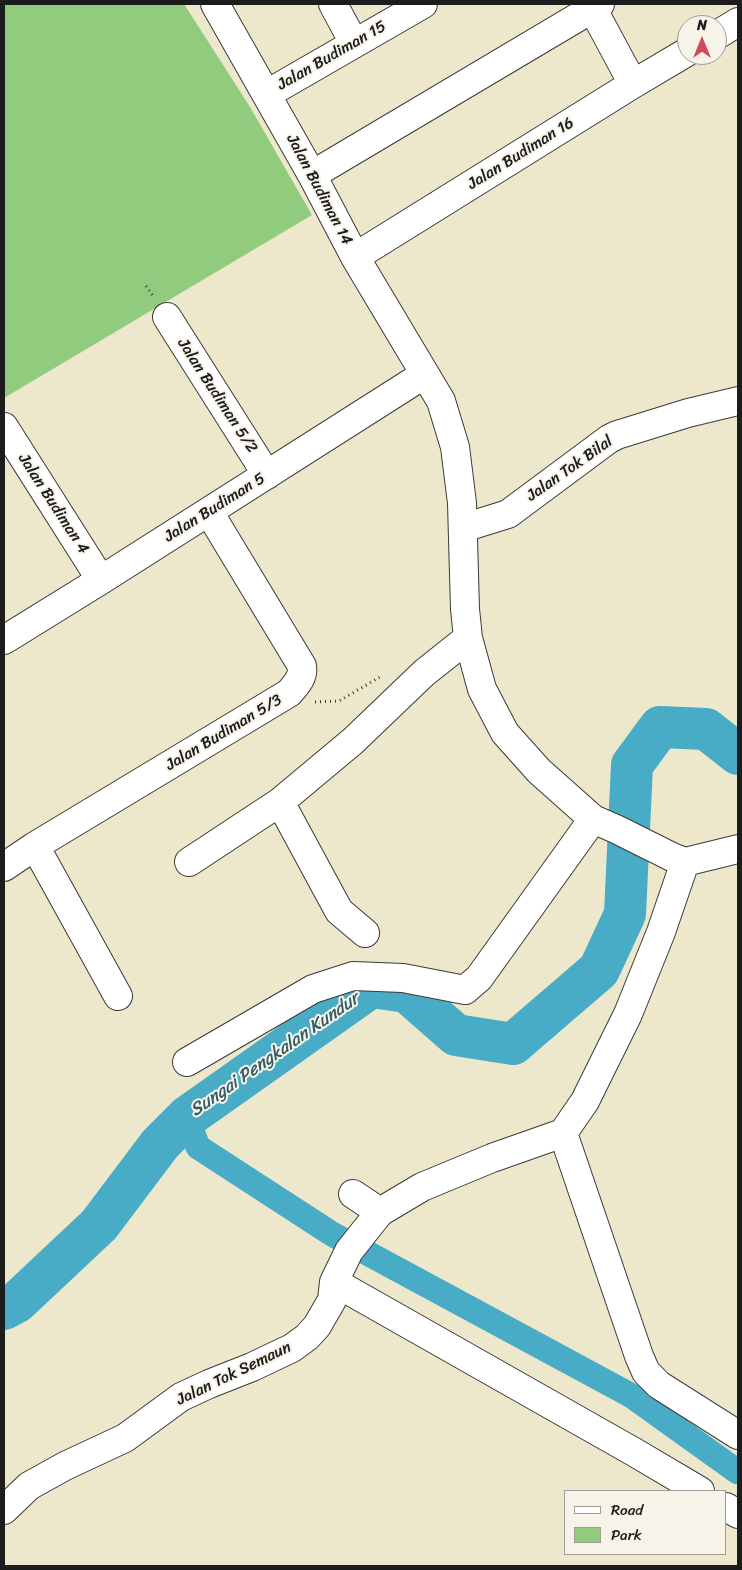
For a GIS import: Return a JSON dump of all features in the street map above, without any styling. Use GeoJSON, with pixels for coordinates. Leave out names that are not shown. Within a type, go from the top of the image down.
{"type":"FeatureCollection","features":[{"type":"Feature","properties":{"kind":"street","name":"Jalan Budiman 14"},"geometry":{"type":"LineString","coordinates":[[215,4],[312,175],[355,257],[441,401],[455,447],[462,503],[465,609],[468,638],[482,689],[505,733],[539,770],[592,819],[678,859]]}},
{"type":"Feature","properties":{"kind":"street"},"geometry":{"type":"LineString","coordinates":[[333,4],[354,43]]}},
{"type":"Feature","properties":{"kind":"street","name":"Jalan Budiman 15"},"geometry":{"type":"LineString","coordinates":[[267,94],[423,4]]}},
{"type":"Feature","properties":{"kind":"street"},"geometry":{"type":"LineString","coordinates":[[312,175],[594,5],[634,84]]}},
{"type":"Feature","properties":{"kind":"street"},"geometry":{"type":"LineString","coordinates":[[727,29],[738,22]]}},
{"type":"Feature","properties":{"kind":"street","name":"Jalan Budiman 16"},"geometry":{"type":"LineString","coordinates":[[355,257],[677,58]]}},
{"type":"Feature","properties":{"kind":"street","name":"Jalan Budiman 5/2"},"geometry":{"type":"LineString","coordinates":[[167,317],[268,474]]}},
{"type":"Feature","properties":{"kind":"street","name":"Jalan Budiman 5"},"geometry":{"type":"LineString","coordinates":[[4,640],[425,374]]}},
{"type":"Feature","properties":{"kind":"street","name":"Jalan Tok Bilal"},"geometry":{"type":"LineString","coordinates":[[463,528],[508,514],[617,435],[688,413],[738,401]]}},
{"type":"Feature","properties":{"kind":"street","name":"Jalan Budiman 4"},"geometry":{"type":"LineString","coordinates":[[4,427],[101,580]]}},
{"type":"Feature","properties":{"kind":"street","name":"Jalan Budiman 5/3"},"geometry":{"type":"LineString","coordinates":[[4,866],[289,694],[298,682],[303,672],[302,666],[209,512]]}},
{"type":"Feature","properties":{"kind":"street"},"geometry":{"type":"LineString","coordinates":[[189,862],[280,802],[353,742],[424,674],[468,638]]}},
{"type":"Feature","properties":{"kind":"street"},"geometry":{"type":"LineString","coordinates":[[280,802],[339,911],[366,933]]}},
{"type":"Feature","properties":{"kind":"street"},"geometry":{"type":"LineString","coordinates":[[187,1062],[313,989],[353,976],[403,978],[465,990],[479,978],[592,819]]}},
{"type":"Feature","properties":{"kind":"street"},"geometry":{"type":"LineString","coordinates":[[35,846],[118,996]]}},
{"type":"Feature","properties":{"kind":"street"},"geometry":{"type":"LineString","coordinates":[[353,1194],[365,1232],[422,1186],[492,1158],[563,1133],[585,1101],[628,1014],[661,932],[678,859],[738,849]]}},
{"type":"Feature","properties":{"kind":"street"},"geometry":{"type":"LineString","coordinates":[[563,1133],[635,1347],[646,1372],[659,1386],[738,1434]]}},
{"type":"Feature","properties":{"kind":"street","name":"Jalan Tok Semaun"},"geometry":{"type":"LineString","coordinates":[[4,1510],[29,1486],[65,1466],[125,1438],[181,1397],[292,1348],[307,1337],[317,1326],[332,1300],[334,1282],[365,1232]]}},
{"type":"Feature","properties":{"kind":"street"},"geometry":{"type":"LineString","coordinates":[[334,1282],[698,1490]]}},
{"type":"Feature","properties":{"kind":"street"},"geometry":{"type":"LineString","coordinates":[[727,1508],[738,1514]]}},
{"type":"Feature","properties":{"kind":"path"},"geometry":{"type":"LineString","coordinates":[[298,682],[311,702],[340,701],[386,674]]}},
{"type":"Feature","properties":{"kind":"green space"},"geometry":{"type":"Polygon","coordinates":[[[4,4],[184,4],[250,107],[312,215],[4,398],[4,4]]]}},
{"type":"Feature","properties":{"kind":"waterway","name":"Sungai Pengkalan Kundur"},"geometry":{"type":"LineString","coordinates":[[4,1309],[17,1302],[99,1225],[160,1144],[187,1117],[371,987],[407,992],[456,1035],[513,1044],[599,970],[625,914],[632,765],[660,727],[706,729],[738,754]]}},
{"type":"Feature","properties":{"kind":"waterway"},"geometry":{"type":"LineString","coordinates":[[187,1117],[198,1147],[332,1234],[632,1396],[738,1472]]}}]}
